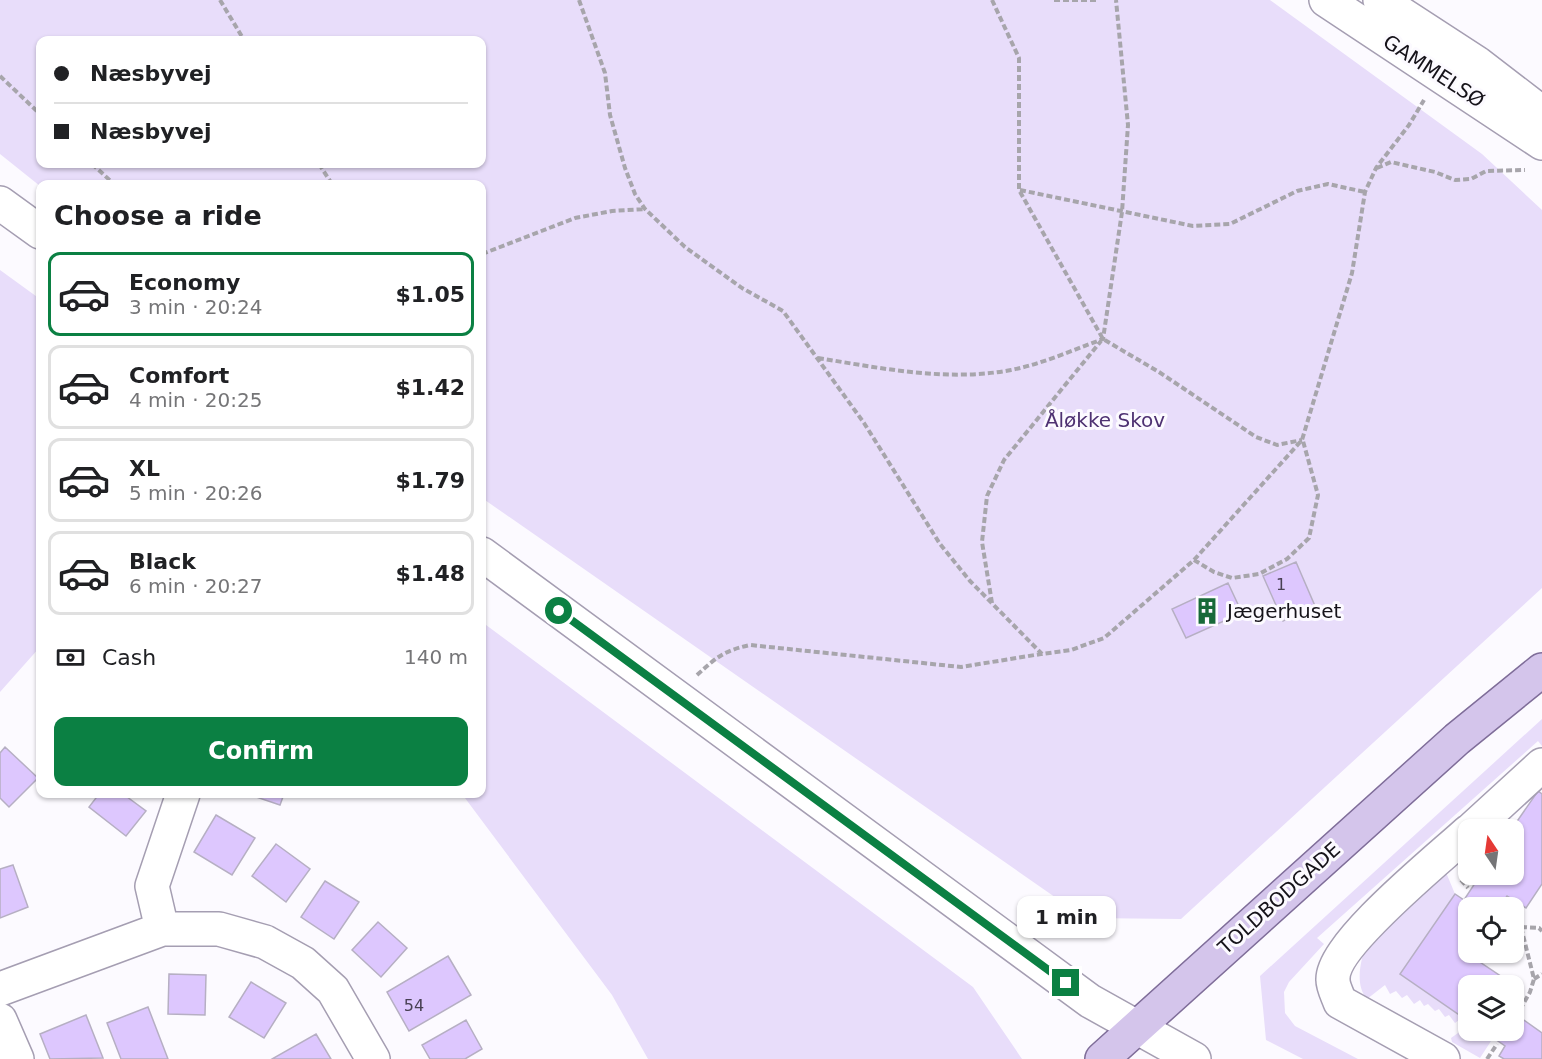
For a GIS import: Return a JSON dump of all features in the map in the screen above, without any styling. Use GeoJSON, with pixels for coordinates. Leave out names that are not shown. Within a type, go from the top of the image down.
{"type":"FeatureCollection","features":[{"type":"Feature","properties":{"kind":"main road","name":"TOLDBODGADE"},"geometry":{"type":"LineString","coordinates":[[1457,739],[1542,646]]}},
{"type":"Feature","properties":{"kind":"main road","name":"TOLDBODGADE"},"geometry":{"type":"LineString","coordinates":[[1102,1059],[1457,739],[1542,670]]}},
{"type":"Feature","properties":{"kind":"street","name":"GAMMELSØ"},"geometry":{"type":"LineString","coordinates":[[1326,0],[1536,157]]}},
{"type":"Feature","properties":{"kind":"street","name":"GAMMELSØ"},"geometry":{"type":"LineString","coordinates":[[1380,0],[1477,63],[1542,113]]}},
{"type":"Feature","properties":{"kind":"street"},"geometry":{"type":"LineString","coordinates":[[0,202],[36,229]]}},
{"type":"Feature","properties":{"kind":"street"},"geometry":{"type":"LineString","coordinates":[[486,557],[1081,994],[1194,1059]]}},
{"type":"Feature","properties":{"kind":"street"},"geometry":{"type":"LineString","coordinates":[[1483,819],[1542,765]]}},
{"type":"Feature","properties":{"kind":"street"},"geometry":{"type":"LineString","coordinates":[[162,929],[153,886],[182,798]]}},
{"type":"Feature","properties":{"kind":"street"},"geometry":{"type":"LineString","coordinates":[[1443,1059],[1340,1002],[1333,980],[1336,963],[1360,931],[1458,842]]}},
{"type":"Feature","properties":{"kind":"street"},"geometry":{"type":"LineString","coordinates":[[0,989],[162,929],[219,929],[265,942],[303,963],[333,990],[373,1059]]}},
{"type":"Feature","properties":{"kind":"street"},"geometry":{"type":"LineString","coordinates":[[0,1020],[17,1059]]}},
{"type":"Feature","properties":{"kind":"path"},"geometry":{"type":"LineString","coordinates":[[220,0],[242,36]]}},
{"type":"Feature","properties":{"kind":"path"},"geometry":{"type":"LineString","coordinates":[[579,0],[605,74],[610,115],[625,168],[635,194],[645,209],[685,247],[742,288],[783,311],[864,423],[940,544],[970,581],[1042,654]]}},
{"type":"Feature","properties":{"kind":"path"},"geometry":{"type":"LineString","coordinates":[[992,0],[1019,58],[1019,190],[1103,339],[1159,372],[1256,437],[1277,445],[1302,440]]}},
{"type":"Feature","properties":{"kind":"path"},"geometry":{"type":"LineString","coordinates":[[1054,0],[1097,0]]}},
{"type":"Feature","properties":{"kind":"path"},"geometry":{"type":"LineString","coordinates":[[992,604],[982,542],[987,496],[1004,460],[1103,339],[1122,212],[1128,125],[1116,0]]}},
{"type":"Feature","properties":{"kind":"path"},"geometry":{"type":"LineString","coordinates":[[0,76],[36,110]]}},
{"type":"Feature","properties":{"kind":"path"},"geometry":{"type":"LineString","coordinates":[[675,696],[713,660],[729,649],[750,645],[962,667],[1071,650],[1104,638],[1194,560],[1302,440],[1352,273],[1365,192],[1376,168],[1409,125]]}},
{"type":"Feature","properties":{"kind":"path"},"geometry":{"type":"LineString","coordinates":[[1376,168],[1391,162],[1435,172],[1455,180],[1471,179],[1485,171],[1536,157]]}},
{"type":"Feature","properties":{"kind":"path"},"geometry":{"type":"LineString","coordinates":[[96,168],[110,180]]}},
{"type":"Feature","properties":{"kind":"path"},"geometry":{"type":"LineString","coordinates":[[1019,190],[1193,226],[1230,224],[1297,191],[1329,184],[1365,192]]}},
{"type":"Feature","properties":{"kind":"path"},"geometry":{"type":"LineString","coordinates":[[486,252],[575,218],[595,213],[645,209]]}},
{"type":"Feature","properties":{"kind":"path"},"geometry":{"type":"LineString","coordinates":[[817,357],[881,368],[957,375],[1011,370],[1103,339]]}},
{"type":"Feature","properties":{"kind":"path"},"geometry":{"type":"LineString","coordinates":[[1194,560],[1214,572],[1232,578],[1259,574],[1287,559],[1309,538],[1318,495],[1302,440]]}},
{"type":"Feature","properties":{"kind":"path"},"geometry":{"type":"LineString","coordinates":[[1524,927],[1539,928],[1542,931]]}},
{"type":"Feature","properties":{"kind":"path"},"geometry":{"type":"LineString","coordinates":[[1524,939],[1534,979],[1524,1003]]}},
{"type":"Feature","properties":{"kind":"path"},"geometry":{"type":"LineString","coordinates":[[1534,979],[1542,974]]}},
{"type":"Feature","properties":{"kind":"path"},"geometry":{"type":"LineString","coordinates":[[1487,1059],[1497,1044]]}},
{"type":"Feature","properties":{"kind":"green space","name":"Åløkke Skov"},"geometry":{"type":"Polygon","coordinates":[[[0,0],[1270,0],[1482,154],[1542,210],[1542,588],[1181,919],[1085,918],[486,501],[486,180],[36,180],[36,183],[0,154],[0,0]]]}},
{"type":"Feature","properties":{"kind":"green space"},"geometry":{"type":"Polygon","coordinates":[[[0,270],[36,296],[36,652],[0,692],[0,270]]]}},
{"type":"Feature","properties":{"kind":"green space"},"geometry":{"type":"Polygon","coordinates":[[[486,625],[973,987],[1022,1059],[648,1059],[612,995],[465,798],[486,798],[486,625]]]}},
{"type":"Feature","properties":{"kind":"green space"},"geometry":{"type":"Polygon","coordinates":[[[1542,719],[1542,746],[1538,741],[1317,938],[1324,944],[1289,982],[1284,992],[1285,1013],[1295,1026],[1358,1059],[1303,1059],[1266,1040],[1260,976],[1542,719]]]}},
{"type":"Feature","properties":{"kind":"green space"},"geometry":{"type":"Polygon","coordinates":[[[1445,870],[1455,894],[1400,974],[1458,1014],[1458,1021],[1455,1023],[1449,1015],[1445,1017],[1439,1009],[1435,1011],[1428,1004],[1424,1006],[1420,1000],[1414,1004],[1407,995],[1402,998],[1396,991],[1390,994],[1385,985],[1367,999],[1360,979],[1361,964],[1367,942],[1445,870]]]}},
{"type":"Feature","properties":{"kind":"green space"},"geometry":{"type":"Polygon","coordinates":[[[1458,1033],[1458,1041],[1491,1041],[1480,1058],[1452,1042],[1451,1038],[1458,1033]]]}},
{"type":"Feature","properties":{"kind":"building"},"geometry":{"type":"Polygon","coordinates":[[[1296,562],[1315,606],[1283,621],[1263,576],[1296,562]]]}},
{"type":"Feature","properties":{"kind":"building","name":"Jægerhuset"},"geometry":{"type":"Polygon","coordinates":[[[1228,583],[1242,613],[1186,638],[1172,609],[1228,583]]]}},
{"type":"Feature","properties":{"kind":"building"},"geometry":{"type":"Polygon","coordinates":[[[5,747],[36,776],[36,780],[9,807],[0,798],[0,753],[5,747]]]}},
{"type":"Feature","properties":{"kind":"building"},"geometry":{"type":"Polygon","coordinates":[[[1538,791],[1542,794],[1542,884],[1526,908],[1524,897],[1466,897],[1474,885],[1524,885],[1524,819],[1519,819],[1538,791]]]}},
{"type":"Feature","properties":{"kind":"building"},"geometry":{"type":"Polygon","coordinates":[[[96,798],[128,798],[146,811],[126,836],[89,807],[96,798]]]}},
{"type":"Feature","properties":{"kind":"building"},"geometry":{"type":"Polygon","coordinates":[[[259,798],[283,798],[280,805],[259,798]]]}},
{"type":"Feature","properties":{"kind":"building"},"geometry":{"type":"Polygon","coordinates":[[[216,815],[255,838],[232,875],[194,852],[216,815]]]}},
{"type":"Feature","properties":{"kind":"building"},"geometry":{"type":"Polygon","coordinates":[[[276,844],[310,869],[286,902],[252,876],[276,844]]]}},
{"type":"Feature","properties":{"kind":"building"},"geometry":{"type":"Polygon","coordinates":[[[13,865],[28,907],[0,918],[0,869],[13,865]]]}},
{"type":"Feature","properties":{"kind":"building"},"geometry":{"type":"Polygon","coordinates":[[[325,881],[359,902],[334,939],[301,917],[325,881]]]}},
{"type":"Feature","properties":{"kind":"building"},"geometry":{"type":"Polygon","coordinates":[[[1455,894],[1460,897],[1458,963],[1481,963],[1499,975],[1458,975],[1458,1014],[1400,974],[1455,894]]]}},
{"type":"Feature","properties":{"kind":"building"},"geometry":{"type":"Polygon","coordinates":[[[378,922],[407,948],[381,977],[352,950],[378,922]]]}},
{"type":"Feature","properties":{"kind":"building"},"geometry":{"type":"Polygon","coordinates":[[[448,956],[471,995],[409,1031],[387,992],[448,956]]]}},
{"type":"Feature","properties":{"kind":"building"},"geometry":{"type":"Polygon","coordinates":[[[169,974],[206,975],[205,1015],[168,1014],[169,974]]]}},
{"type":"Feature","properties":{"kind":"building"},"geometry":{"type":"Polygon","coordinates":[[[251,982],[286,1003],[264,1038],[229,1017],[251,982]]]}},
{"type":"Feature","properties":{"kind":"building"},"geometry":{"type":"Polygon","coordinates":[[[148,1007],[168,1059],[121,1059],[107,1023],[148,1007]]]}},
{"type":"Feature","properties":{"kind":"building"},"geometry":{"type":"Polygon","coordinates":[[[86,1015],[103,1058],[50,1059],[40,1034],[86,1015]]]}},
{"type":"Feature","properties":{"kind":"building"},"geometry":{"type":"Polygon","coordinates":[[[466,1020],[482,1049],[465,1059],[430,1059],[422,1045],[466,1020]]]}},
{"type":"Feature","properties":{"kind":"building"},"geometry":{"type":"Polygon","coordinates":[[[1524,1020],[1542,1033],[1542,1059],[1504,1059],[1499,1056],[1505,1046],[1498,1041],[1524,1041],[1524,1020]]]}},
{"type":"Feature","properties":{"kind":"building"},"geometry":{"type":"Polygon","coordinates":[[[316,1034],[331,1059],[272,1059],[316,1034]]]}},
{"type":"Feature","properties":{"kind":"place","name":"Jægerhuset"},"geometry":{"type":"Point","coordinates":[1207,611]}},
{"type":"Feature","properties":{"kind":"route"},"geometry":{"type":"LineString","coordinates":[[559,611],[1066,983]]}}]}
